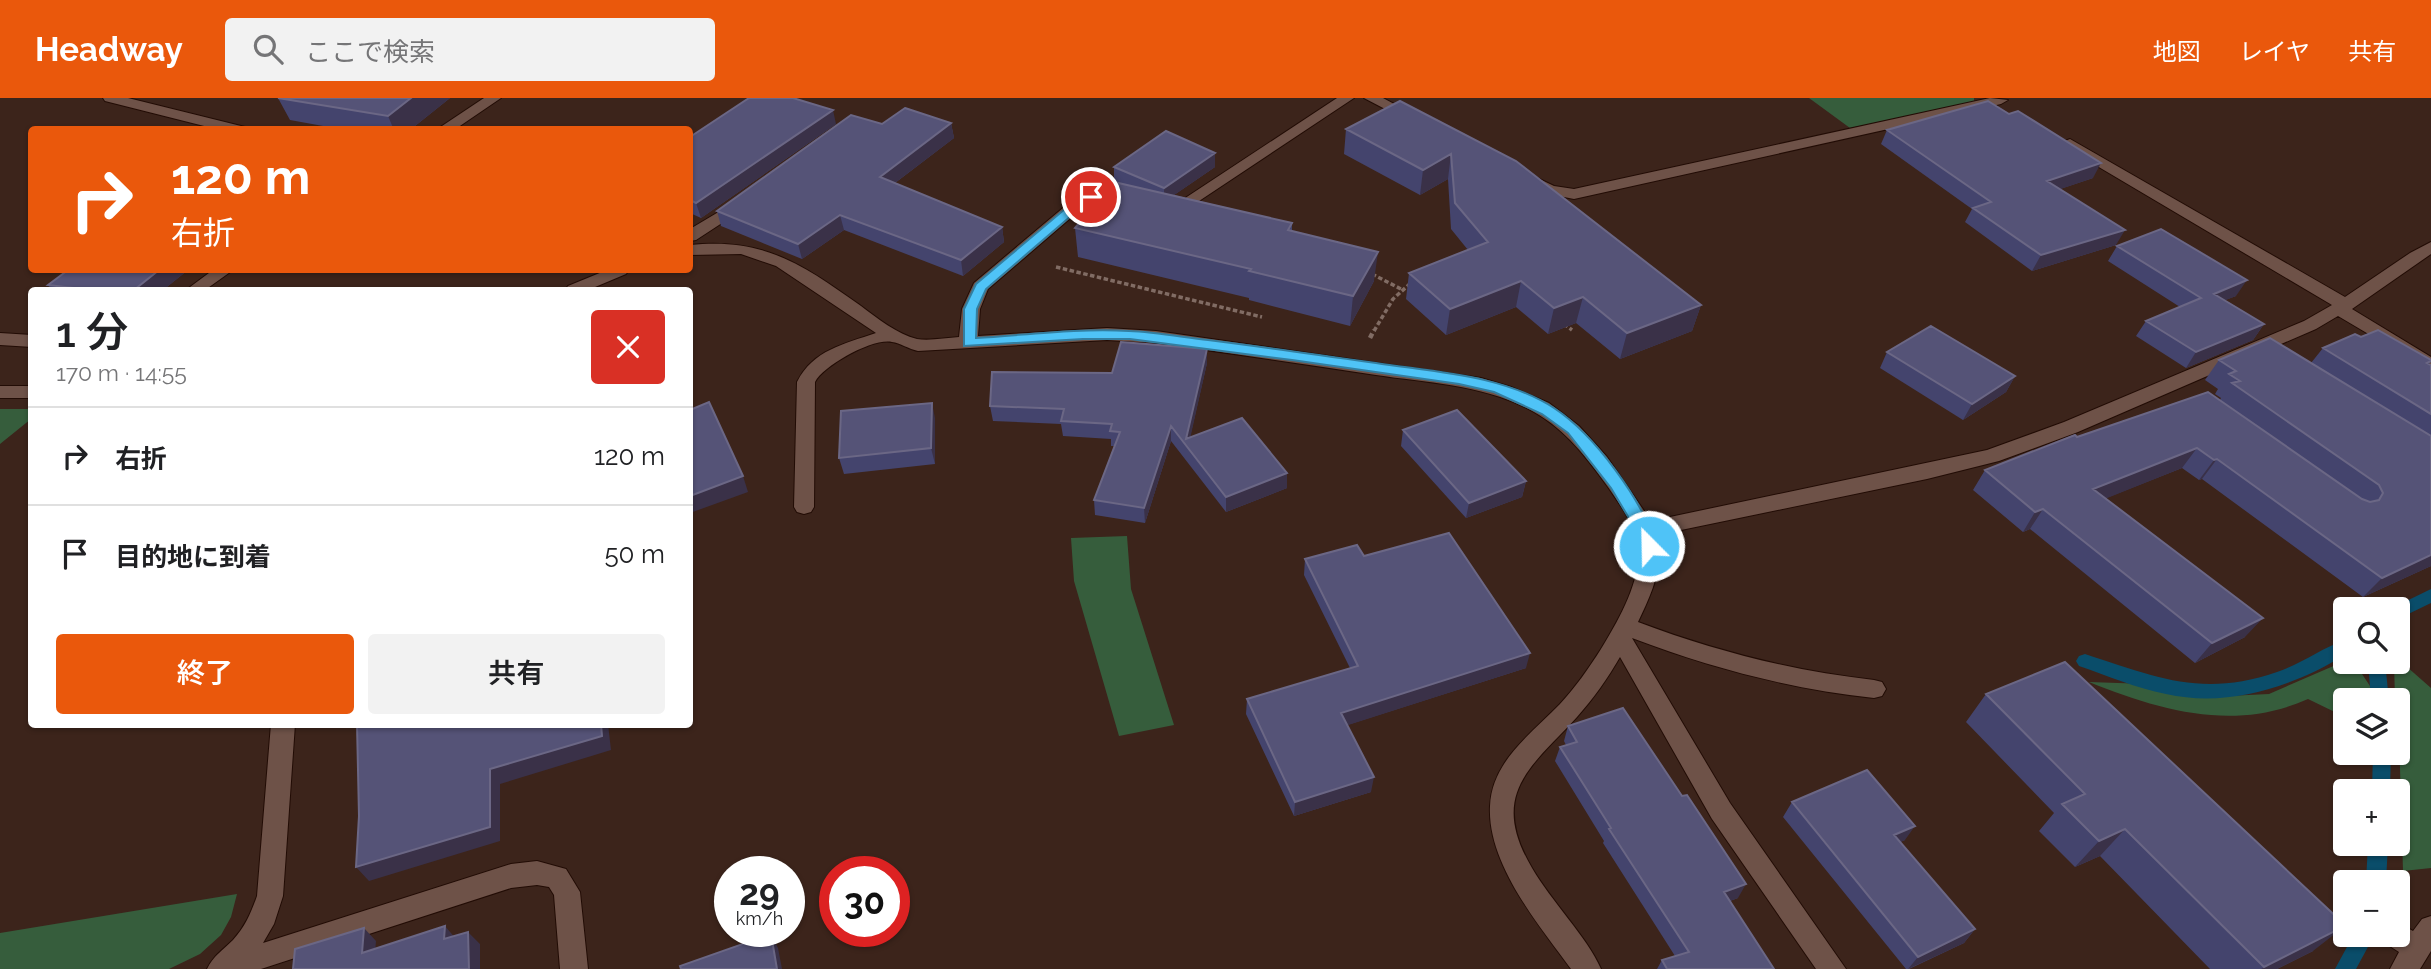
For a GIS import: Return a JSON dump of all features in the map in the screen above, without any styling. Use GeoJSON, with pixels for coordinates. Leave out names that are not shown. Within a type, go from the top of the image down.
{"type":"FeatureCollection","features":[{"type":"Feature","properties":{"kind":"street"},"geometry":{"type":"LineString","coordinates":[[110,98],[224,126]]}},
{"type":"Feature","properties":{"kind":"street"},"geometry":{"type":"LineString","coordinates":[[449,126],[494,98]]}},
{"type":"Feature","properties":{"kind":"street"},"geometry":{"type":"LineString","coordinates":[[968,343],[971,309],[980,287],[1082,201],[1103,197],[1148,211],[1172,213],[1348,98]]}},
{"type":"Feature","properties":{"kind":"street"},"geometry":{"type":"LineString","coordinates":[[1371,98],[1430,127]]}},
{"type":"Feature","properties":{"kind":"street"},"geometry":{"type":"LineString","coordinates":[[1517,173],[1550,190],[1574,194],[1999,99],[2019,112]]}},
{"type":"Feature","properties":{"kind":"street"},"geometry":{"type":"LineString","coordinates":[[2059,137],[2342,307],[2431,365]]}},
{"type":"Feature","properties":{"kind":"street"},"geometry":{"type":"LineString","coordinates":[[693,234],[751,197]]}},
{"type":"Feature","properties":{"kind":"street"},"geometry":{"type":"LineString","coordinates":[[693,250],[735,247],[776,257],[889,335],[918,345],[1083,335],[1130,335],[1292,355],[1489,386],[1528,400],[1574,430],[1617,485],[1644,530],[1649,546],[1649,558],[1640,589],[1622,630],[1583,695],[1526,752],[1512,771],[1505,787],[1502,805],[1507,843],[1520,872],[1587,969]]}},
{"type":"Feature","properties":{"kind":"street"},"geometry":{"type":"LineString","coordinates":[[1644,530],[1976,460],[2071,427],[2257,347],[2342,307],[2431,247]]}},
{"type":"Feature","properties":{"kind":"street"},"geometry":{"type":"LineString","coordinates":[[198,287],[220,273]]}},
{"type":"Feature","properties":{"kind":"street"},"geometry":{"type":"LineString","coordinates":[[581,287],[613,273]]}},
{"type":"Feature","properties":{"kind":"street"},"geometry":{"type":"LineString","coordinates":[[804,507],[806,382],[809,372],[827,358],[889,335]]}},
{"type":"Feature","properties":{"kind":"street"},"geometry":{"type":"LineString","coordinates":[[0,339],[28,341]]}},
{"type":"Feature","properties":{"kind":"street"},"geometry":{"type":"LineString","coordinates":[[2257,347],[2280,362]]}},
{"type":"Feature","properties":{"kind":"street"},"geometry":{"type":"LineString","coordinates":[[2172,383],[2195,399]]}},
{"type":"Feature","properties":{"kind":"street"},"geometry":{"type":"LineString","coordinates":[[0,392],[28,392]]}},
{"type":"Feature","properties":{"kind":"street"},"geometry":{"type":"LineString","coordinates":[[1622,630],[1776,676],[1819,684],[1874,689]]}},
{"type":"Feature","properties":{"kind":"street"},"geometry":{"type":"LineString","coordinates":[[1622,630],[1721,811],[1832,969]]}},
{"type":"Feature","properties":{"kind":"street"},"geometry":{"type":"LineString","coordinates":[[220,969],[243,948],[261,924],[270,896],[283,728]]}},
{"type":"Feature","properties":{"kind":"street"},"geometry":{"type":"LineString","coordinates":[[220,969],[511,876],[537,873],[557,877],[567,892],[574,969]]}},
{"type":"Feature","properties":{"kind":"path"},"geometry":{"type":"LineString","coordinates":[[1044,264],[1264,317]]}},
{"type":"Feature","properties":{"kind":"path"},"geometry":{"type":"LineString","coordinates":[[1360,269],[1401,289]]}},
{"type":"Feature","properties":{"kind":"path"},"geometry":{"type":"LineString","coordinates":[[1364,346],[1390,302],[1401,289],[1423,276]]}},
{"type":"Feature","properties":{"kind":"path"},"geometry":{"type":"LineString","coordinates":[[1562,322],[1572,330]]}},
{"type":"Feature","properties":{"kind":"green space"},"geometry":{"type":"Polygon","coordinates":[[[1809,98],[1974,98],[1974,102],[1850,128],[1809,98]]]}},
{"type":"Feature","properties":{"kind":"green space"},"geometry":{"type":"Polygon","coordinates":[[[0,409],[28,409],[28,421],[0,444],[0,409]]]}},
{"type":"Feature","properties":{"kind":"green space"},"geometry":{"type":"Polygon","coordinates":[[[1127,536],[1131,589],[1174,725],[1119,736],[1074,581],[1071,538],[1127,536]]]}},
{"type":"Feature","properties":{"kind":"green space"},"geometry":{"type":"Polygon","coordinates":[[[2333,666],[2333,674],[2362,674],[2371,688],[2333,688],[2333,711],[2308,699],[2281,709],[2226,716],[2171,709],[2143,702],[2089,682],[2147,684],[2183,693],[2228,696],[2269,694],[2333,666]]]}},
{"type":"Feature","properties":{"kind":"green space"},"geometry":{"type":"Polygon","coordinates":[[[2410,670],[2431,688],[2431,868],[2403,870],[2403,856],[2410,856],[2410,779],[2400,779],[2400,765],[2410,765],[2410,688],[2395,688],[2394,674],[2410,674],[2410,670]]]}},
{"type":"Feature","properties":{"kind":"green space"},"geometry":{"type":"Polygon","coordinates":[[[237,894],[231,917],[221,935],[200,954],[169,969],[0,969],[0,933],[237,894]]]}},
{"type":"Feature","properties":{"kind":"building"},"geometry":{"type":"Polygon","coordinates":[[[278,98],[411,98],[388,116],[278,98]]]}},
{"type":"Feature","properties":{"kind":"building"},"geometry":{"type":"Polygon","coordinates":[[[749,98],[793,98],[833,110],[696,203],[693,202],[693,135],[749,98]]]}},
{"type":"Feature","properties":{"kind":"building"},"geometry":{"type":"Polygon","coordinates":[[[1400,101],[1516,161],[1701,305],[1627,333],[1583,297],[1554,308],[1521,281],[1450,309],[1409,273],[1488,242],[1455,203],[1451,154],[1423,170],[1346,129],[1400,101]]]}},
{"type":"Feature","properties":{"kind":"building"},"geometry":{"type":"Polygon","coordinates":[[[1988,101],[2009,114],[2018,111],[2101,163],[2047,181],[2125,230],[2041,255],[1973,208],[1991,202],[1887,130],[1988,101]]]}},
{"type":"Feature","properties":{"kind":"building"},"geometry":{"type":"Polygon","coordinates":[[[905,108],[951,123],[880,177],[1002,227],[961,260],[840,215],[798,244],[717,211],[851,115],[882,124],[905,108]]]}},
{"type":"Feature","properties":{"kind":"building"},"geometry":{"type":"Polygon","coordinates":[[[1166,131],[1215,153],[1164,188],[1114,167],[1166,131]]]}},
{"type":"Feature","properties":{"kind":"building"},"geometry":{"type":"Polygon","coordinates":[[[1114,182],[1292,223],[1288,230],[1378,252],[1353,296],[1075,228],[1114,182]]]}},
{"type":"Feature","properties":{"kind":"building"},"geometry":{"type":"Polygon","coordinates":[[[2161,229],[2247,280],[2214,294],[2264,324],[2196,352],[2146,321],[2201,298],[2117,246],[2161,229]]]}},
{"type":"Feature","properties":{"kind":"building"},"geometry":{"type":"Polygon","coordinates":[[[64,273],[155,273],[138,287],[48,285],[64,273]]]}},
{"type":"Feature","properties":{"kind":"building"},"geometry":{"type":"Polygon","coordinates":[[[1931,326],[2015,376],[1972,404],[1887,352],[1931,326]]]}},
{"type":"Feature","properties":{"kind":"building"},"geometry":{"type":"Polygon","coordinates":[[[2378,330],[2431,360],[2427,363],[2431,365],[2431,414],[2323,348],[2355,334],[2361,337],[2378,330]]]}},
{"type":"Feature","properties":{"kind":"building"},"geometry":{"type":"Polygon","coordinates":[[[2270,338],[2431,436],[2431,555],[2382,578],[2217,459],[2214,460],[2197,448],[2093,489],[2263,618],[2212,643],[2043,509],[2035,512],[1985,470],[2075,435],[2077,437],[2208,392],[2362,499],[2370,502],[2379,500],[2383,493],[2379,485],[2232,383],[2240,381],[2229,374],[2236,371],[2219,360],[2270,338]]]}},
{"type":"Feature","properties":{"kind":"building"},"geometry":{"type":"Polygon","coordinates":[[[1121,342],[1207,349],[1186,439],[1242,418],[1287,473],[1226,497],[1171,426],[1144,508],[1094,500],[1120,432],[1110,431],[1112,424],[1061,421],[1064,409],[990,406],[992,372],[1112,373],[1121,342]]]}},
{"type":"Feature","properties":{"kind":"building"},"geometry":{"type":"Polygon","coordinates":[[[709,402],[743,476],[693,495],[693,409],[709,402]]]}},
{"type":"Feature","properties":{"kind":"building"},"geometry":{"type":"Polygon","coordinates":[[[932,403],[931,448],[839,458],[841,411],[932,403]]]}},
{"type":"Feature","properties":{"kind":"building"},"geometry":{"type":"Polygon","coordinates":[[[1457,410],[1526,481],[1469,503],[1403,430],[1457,410]]]}},
{"type":"Feature","properties":{"kind":"building"},"geometry":{"type":"Polygon","coordinates":[[[1449,533],[1530,653],[1341,713],[1374,777],[1295,802],[1247,699],[1358,666],[1305,559],[1357,545],[1364,556],[1449,533]]]}},
{"type":"Feature","properties":{"kind":"building"},"geometry":{"type":"Polygon","coordinates":[[[2065,662],[2333,914],[2333,932],[2264,967],[2125,829],[2099,841],[2062,804],[2085,794],[1986,694],[2065,662]]]}},
{"type":"Feature","properties":{"kind":"building"},"geometry":{"type":"Polygon","coordinates":[[[1623,708],[1682,796],[1687,795],[1746,884],[1724,892],[1774,969],[1667,969],[1662,960],[1689,952],[1609,829],[1611,828],[1560,747],[1577,742],[1568,726],[1623,708]]]}},
{"type":"Feature","properties":{"kind":"building"},"geometry":{"type":"Polygon","coordinates":[[[357,728],[601,728],[602,736],[490,769],[490,827],[356,867],[359,816],[357,728]]]}},
{"type":"Feature","properties":{"kind":"building"},"geometry":{"type":"Polygon","coordinates":[[[1867,770],[1915,826],[1894,835],[1975,929],[1918,957],[1792,802],[1867,770]]]}},
{"type":"Feature","properties":{"kind":"building"},"geometry":{"type":"Polygon","coordinates":[[[445,926],[444,939],[468,932],[469,969],[293,969],[295,949],[364,928],[362,953],[445,926]]]}},
{"type":"Feature","properties":{"kind":"building"},"geometry":{"type":"Polygon","coordinates":[[[734,947],[773,947],[777,969],[681,969],[680,966],[734,947]]]}},
{"type":"Feature","properties":{"kind":"waterway"},"geometry":{"type":"LineString","coordinates":[[2410,606],[2431,595]]}},
{"type":"Feature","properties":{"kind":"waterway"},"geometry":{"type":"LineString","coordinates":[[2085,661],[2168,688],[2214,692],[2282,677],[2333,654]]}},
{"type":"Feature","properties":{"kind":"waterway"},"geometry":{"type":"LineString","coordinates":[[2378,674],[2379,688]]}},
{"type":"Feature","properties":{"kind":"waterway"},"geometry":{"type":"LineString","coordinates":[[2381,779],[2382,765]]}},
{"type":"Feature","properties":{"kind":"waterway"},"geometry":{"type":"LineString","coordinates":[[2377,856],[2377,870]]}},
{"type":"Feature","properties":{"kind":"waterway"},"geometry":{"type":"LineString","coordinates":[[2345,969],[2358,947]]}},
{"type":"Feature","properties":{"kind":"route"},"geometry":{"type":"LineString","coordinates":[[1091,197],[1082,201],[980,287],[971,309],[968,343],[1107,334],[1156,337],[1292,355],[1498,388],[1547,410],[1574,430],[1617,485],[1644,530],[1649,546]]}}]}
